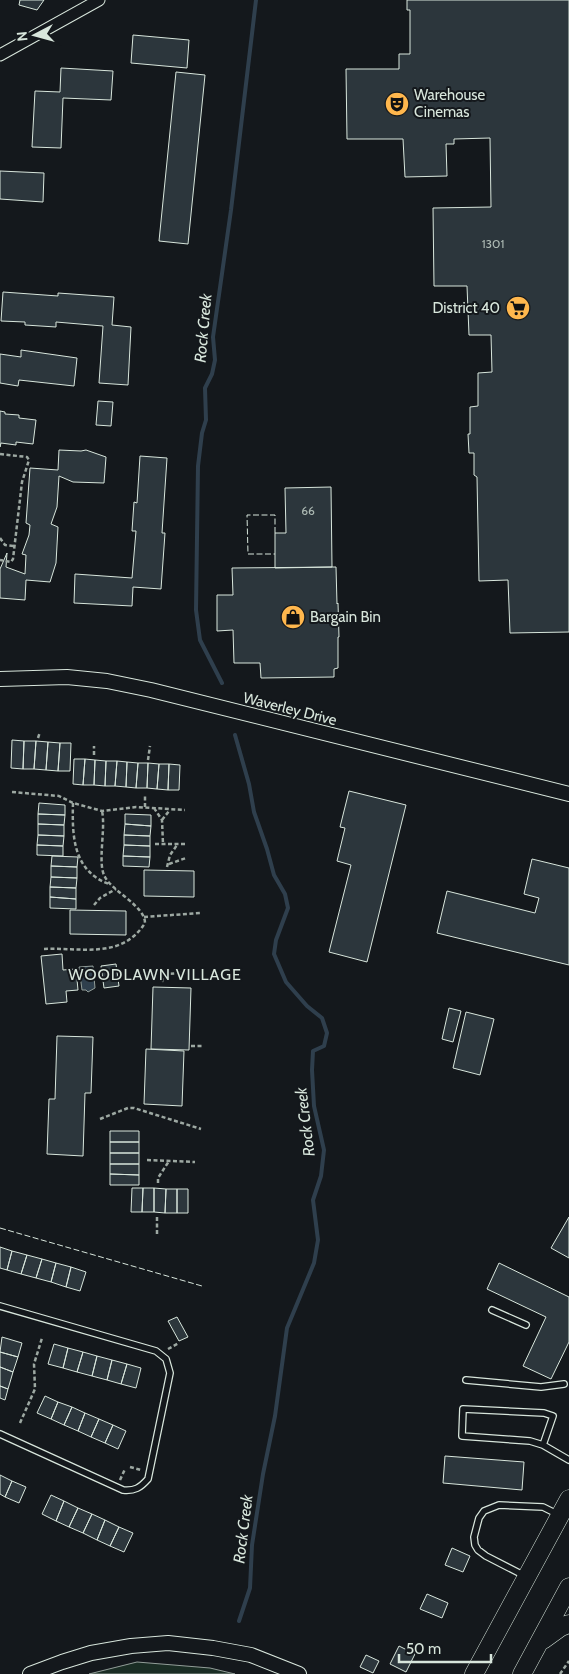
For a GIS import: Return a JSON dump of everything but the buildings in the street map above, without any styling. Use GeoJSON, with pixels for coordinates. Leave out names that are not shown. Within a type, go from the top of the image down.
{"type":"FeatureCollection","features":[{"type":"Feature","properties":{"kind":"main road"},"geometry":{"type":"LineString","coordinates":[[474,1674],[569,1499]]}},
{"type":"Feature","properties":{"kind":"main road"},"geometry":{"type":"LineString","coordinates":[[522,1674],[569,1587]]}},
{"type":"Feature","properties":{"kind":"main road"},"geometry":{"type":"LineString","coordinates":[[538,1643],[561,1627],[569,1624]]}},
{"type":"Feature","properties":{"kind":"street"},"geometry":{"type":"LineString","coordinates":[[0,54],[98,0]]}},
{"type":"Feature","properties":{"kind":"street","name":"Waverley Drive"},"geometry":{"type":"LineString","coordinates":[[0,679],[67,677],[107,681],[569,794]]}},
{"type":"Feature","properties":{"kind":"street"},"geometry":{"type":"LineString","coordinates":[[30,1674],[91,1653],[131,1646],[168,1643],[251,1655],[299,1674]]}},
{"type":"Feature","properties":{"kind":"lane"},"geometry":{"type":"LineString","coordinates":[[0,1306],[156,1351],[166,1359],[170,1373],[148,1479],[140,1488],[132,1491],[123,1490],[0,1434]]}},
{"type":"Feature","properties":{"kind":"lane"},"geometry":{"type":"LineString","coordinates":[[492,1310],[526,1325]]}},
{"type":"Feature","properties":{"kind":"lane"},"geometry":{"type":"LineString","coordinates":[[466,1380],[541,1387],[564,1384]]}},
{"type":"Feature","properties":{"kind":"lane"},"geometry":{"type":"LineString","coordinates":[[543,1445],[553,1416],[544,1413],[463,1408],[462,1436],[530,1441],[543,1445],[569,1460]]}},
{"type":"Feature","properties":{"kind":"lane"},"geometry":{"type":"LineString","coordinates":[[527,1577],[478,1550],[474,1544],[474,1537],[479,1518],[484,1511],[499,1505],[544,1506],[560,1516]]}},
{"type":"Feature","properties":{"kind":"path"},"geometry":{"type":"LineString","coordinates":[[0,454],[28,457],[29,460],[22,482],[13,559],[11,562],[0,560]]}},
{"type":"Feature","properties":{"kind":"path"},"geometry":{"type":"LineString","coordinates":[[0,538],[5,545]]}},
{"type":"Feature","properties":{"kind":"path"},"geometry":{"type":"LineString","coordinates":[[0,545],[14,546]]}},
{"type":"Feature","properties":{"kind":"path"},"geometry":{"type":"LineString","coordinates":[[38,738],[40,732]]}},
{"type":"Feature","properties":{"kind":"path"},"geometry":{"type":"LineString","coordinates":[[94,746],[94,755]]}},
{"type":"Feature","properties":{"kind":"path"},"geometry":{"type":"LineString","coordinates":[[148,760],[150,746]]}},
{"type":"Feature","properties":{"kind":"path"},"geometry":{"type":"LineString","coordinates":[[12,792],[59,796],[73,803],[102,810],[145,807],[184,810]]}},
{"type":"Feature","properties":{"kind":"path"},"geometry":{"type":"LineString","coordinates":[[145,795],[145,807]]}},
{"type":"Feature","properties":{"kind":"path"},"geometry":{"type":"LineString","coordinates":[[73,803],[73,840],[79,854],[91,874],[111,884]]}},
{"type":"Feature","properties":{"kind":"path"},"geometry":{"type":"LineString","coordinates":[[154,808],[162,820],[163,844]]}},
{"type":"Feature","properties":{"kind":"path"},"geometry":{"type":"LineString","coordinates":[[44,949],[106,950],[136,936],[145,923],[144,917],[105,878],[102,869],[104,823],[102,810]]}},
{"type":"Feature","properties":{"kind":"path"},"geometry":{"type":"LineString","coordinates":[[162,820],[171,810]]}},
{"type":"Feature","properties":{"kind":"path"},"geometry":{"type":"LineString","coordinates":[[155,844],[186,844]]}},
{"type":"Feature","properties":{"kind":"path"},"geometry":{"type":"LineString","coordinates":[[178,844],[172,850],[168,866],[186,858]]}},
{"type":"Feature","properties":{"kind":"path"},"geometry":{"type":"LineString","coordinates":[[94,905],[100,898],[116,889]]}},
{"type":"Feature","properties":{"kind":"path"},"geometry":{"type":"LineString","coordinates":[[144,917],[200,913]]}},
{"type":"Feature","properties":{"kind":"path"},"geometry":{"type":"LineString","coordinates":[[162,982],[167,974],[196,972]]}},
{"type":"Feature","properties":{"kind":"path"},"geometry":{"type":"LineString","coordinates":[[191,1046],[204,1046]]}},
{"type":"Feature","properties":{"kind":"path"},"geometry":{"type":"LineString","coordinates":[[100,1119],[128,1108],[134,1108],[201,1128]]}},
{"type":"Feature","properties":{"kind":"path"},"geometry":{"type":"LineString","coordinates":[[147,1160],[195,1162]]}},
{"type":"Feature","properties":{"kind":"path"},"geometry":{"type":"LineString","coordinates":[[158,1183],[158,1178],[170,1161]]}},
{"type":"Feature","properties":{"kind":"path"},"geometry":{"type":"LineString","coordinates":[[157,1217],[157,1235]]}},
{"type":"Feature","properties":{"kind":"path"},"geometry":{"type":"LineString","coordinates":[[20,1423],[35,1389],[34,1364],[42,1338]]}},
{"type":"Feature","properties":{"kind":"path"},"geometry":{"type":"LineString","coordinates":[[168,1349],[179,1343]]}},
{"type":"Feature","properties":{"kind":"path"},"geometry":{"type":"LineString","coordinates":[[130,1467],[141,1470]]}},
{"type":"Feature","properties":{"kind":"path"},"geometry":{"type":"LineString","coordinates":[[120,1481],[124,1469]]}},
{"type":"Feature","properties":{"kind":"path"},"geometry":{"type":"LineString","coordinates":[[560,1674],[569,1662]]}},
{"type":"Feature","properties":{"kind":"green space"},"geometry":{"type":"Polygon","coordinates":[[[137,1662],[210,1668],[235,1674],[89,1674],[137,1662]]]}},
{"type":"Feature","properties":{"kind":"water"},"geometry":{"type":"Polygon","coordinates":[[[93,966],[95,988],[88,992],[82,990],[79,967],[93,966]]]}},
{"type":"Feature","properties":{"kind":"waterway","name":"Rock Creek"},"geometry":{"type":"LineString","coordinates":[[222,683],[200,640],[196,610],[198,466],[202,433],[206,420],[205,388],[212,374],[215,360],[213,337],[231,210],[256,0]]}},
{"type":"Feature","properties":{"kind":"waterway","name":"Rock Creek"},"geometry":{"type":"LineString","coordinates":[[235,735],[249,784],[254,812],[274,875],[285,894],[288,908],[276,940],[274,954],[286,982],[307,1006],[322,1018],[327,1033],[324,1046],[313,1051],[312,1070],[314,1106],[324,1150],[321,1176],[313,1200],[318,1240],[314,1263],[287,1328],[275,1416],[263,1474],[252,1545],[250,1588],[239,1621]]}},
{"type":"Feature","properties":{"kind":"fence"},"geometry":{"type":"LineString","coordinates":[[275,533],[275,515],[247,515],[248,554],[275,554]]}},
{"type":"Feature","properties":{"kind":"fence"},"geometry":{"type":"LineString","coordinates":[[0,1228],[202,1286]]}},
{"type":"Feature","properties":{"kind":"place","name":"Warehouse Cinemas"},"geometry":{"type":"Point","coordinates":[397,104]}},
{"type":"Feature","properties":{"kind":"place","name":"District 40"},"geometry":{"type":"Point","coordinates":[518,308]}},
{"type":"Feature","properties":{"kind":"place","name":"Bargain Bin"},"geometry":{"type":"Point","coordinates":[293,617]}},
{"type":"Feature","properties":{"kind":"district","name":"WOODLAWN VILLAGE"},"geometry":{"type":"Point","coordinates":[155,974]}}]}
